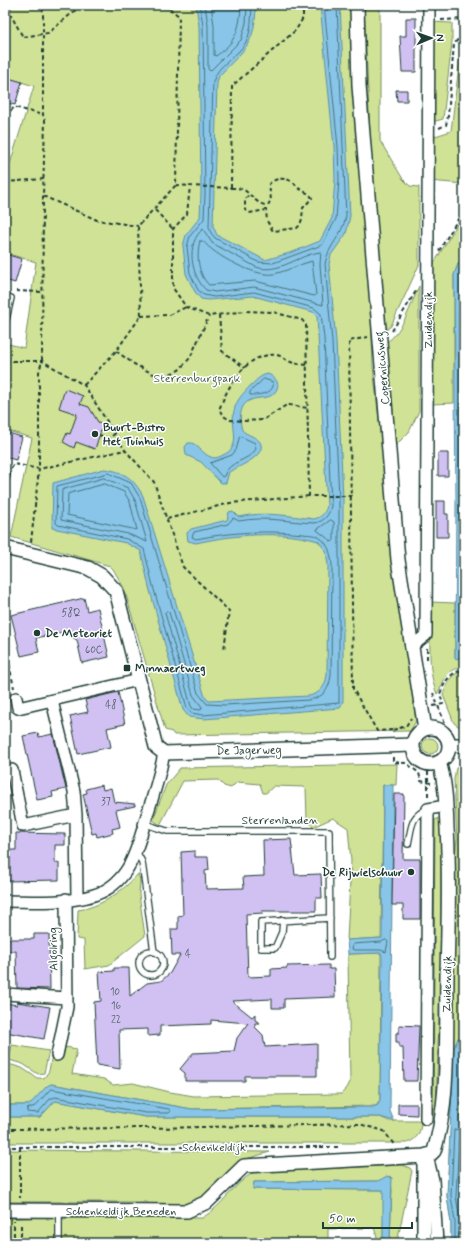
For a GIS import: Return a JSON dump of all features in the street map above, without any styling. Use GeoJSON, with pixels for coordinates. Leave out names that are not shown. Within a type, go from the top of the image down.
{"type":"FeatureCollection","features":[{"type":"Feature","properties":{"kind":"street","name":"Copernicusweg"},"geometry":{"type":"LineString","coordinates":[[357,5],[359,86],[398,560],[425,729]]}},
{"type":"Feature","properties":{"kind":"street","name":"Zuidendijk"},"geometry":{"type":"LineString","coordinates":[[426,635],[430,128],[429,5]]}},
{"type":"Feature","properties":{"kind":"street"},"geometry":{"type":"LineString","coordinates":[[5,548],[88,568],[102,576],[116,591],[156,747],[164,753],[137,853],[124,875],[110,887],[94,895],[71,899],[5,901]]}},
{"type":"Feature","properties":{"kind":"street"},"geometry":{"type":"LineString","coordinates":[[411,647],[426,635]]}},
{"type":"Feature","properties":{"kind":"street"},"geometry":{"type":"LineString","coordinates":[[16,698],[18,708],[139,680]]}},
{"type":"Feature","properties":{"kind":"street","name":"Algolring"},"geometry":{"type":"LineString","coordinates":[[52,701],[74,791],[76,815],[67,1007],[57,1055]]}},
{"type":"Feature","properties":{"kind":"street"},"geometry":{"type":"LineString","coordinates":[[425,729],[436,729],[442,732],[448,745],[447,753],[433,763],[417,758],[413,745],[417,735],[425,729]]}},
{"type":"Feature","properties":{"kind":"street","name":"De Jagerweg"},"geometry":{"type":"LineString","coordinates":[[164,753],[413,745]]}},
{"type":"Feature","properties":{"kind":"street"},"geometry":{"type":"LineString","coordinates":[[448,745],[464,745]]}},
{"type":"Feature","properties":{"kind":"street","name":"Zuidendijk"},"geometry":{"type":"LineString","coordinates":[[426,1156],[434,1151],[438,1138],[444,1086],[448,865],[444,778],[433,763]]}},
{"type":"Feature","properties":{"kind":"street"},"geometry":{"type":"LineString","coordinates":[[5,772],[12,770],[23,826],[76,815]]}},
{"type":"Feature","properties":{"kind":"street"},"geometry":{"type":"LineString","coordinates":[[428,809],[446,806]]}},
{"type":"Feature","properties":{"kind":"street","name":"Zuidendijk"},"geometry":{"type":"LineString","coordinates":[[426,1119],[428,809]]}},
{"type":"Feature","properties":{"kind":"street"},"geometry":{"type":"LineString","coordinates":[[5,994],[67,998]]}},
{"type":"Feature","properties":{"kind":"street"},"geometry":{"type":"LineString","coordinates":[[424,1243],[426,1156]]}},
{"type":"Feature","properties":{"kind":"street"},"geometry":{"type":"LineString","coordinates":[[426,1156],[433,1180],[437,1243]]}},
{"type":"Feature","properties":{"kind":"street","name":"Schenkeldijk"},"geometry":{"type":"LineString","coordinates":[[244,1166],[426,1156]]}},
{"type":"Feature","properties":{"kind":"street","name":"Schenkeldijk Beneden"},"geometry":{"type":"LineString","coordinates":[[9,1210],[187,1212],[207,1202],[244,1166]]}},
{"type":"Feature","properties":{"kind":"lane"},"geometry":{"type":"LineString","coordinates":[[5,296],[11,298],[5,324]]}},
{"type":"Feature","properties":{"kind":"lane"},"geometry":{"type":"LineString","coordinates":[[5,482],[6,475]]}},
{"type":"Feature","properties":{"kind":"lane"},"geometry":{"type":"LineString","coordinates":[[408,844],[414,818],[419,813],[428,809]]}},
{"type":"Feature","properties":{"kind":"lane","name":"Sterrenlanden"},"geometry":{"type":"LineString","coordinates":[[145,824],[167,831],[329,831],[330,957]]}},
{"type":"Feature","properties":{"kind":"lane"},"geometry":{"type":"LineString","coordinates":[[137,853],[142,862],[154,952],[161,957],[162,967],[157,974],[148,975],[141,970],[139,961],[144,953],[154,952]]}},
{"type":"Feature","properties":{"kind":"lane"},"geometry":{"type":"LineString","coordinates":[[283,920],[282,932],[275,948],[261,948],[261,922],[283,920],[330,918]]}},
{"type":"Feature","properties":{"kind":"lane"},"geometry":{"type":"LineString","coordinates":[[59,1211],[59,1243]]}},
{"type":"Feature","properties":{"kind":"path"},"geometry":{"type":"LineString","coordinates":[[15,5],[6,10],[23,37],[48,33],[82,5]]}},
{"type":"Feature","properties":{"kind":"path"},"geometry":{"type":"LineString","coordinates":[[30,554],[39,469],[39,372],[42,361],[45,120],[43,115],[43,5]]}},
{"type":"Feature","properties":{"kind":"path"},"geometry":{"type":"LineString","coordinates":[[84,385],[116,351],[142,316],[138,226],[155,210],[176,185],[179,16],[165,5]]}},
{"type":"Feature","properties":{"kind":"path"},"geometry":{"type":"LineString","coordinates":[[232,188],[232,86],[296,30],[303,18],[303,5]]}},
{"type":"Feature","properties":{"kind":"path"},"geometry":{"type":"LineString","coordinates":[[446,20],[464,20]]}},
{"type":"Feature","properties":{"kind":"path"},"geometry":{"type":"LineString","coordinates":[[430,128],[440,128],[446,125],[454,44],[460,37],[464,37]]}},
{"type":"Feature","properties":{"kind":"path"},"geometry":{"type":"LineString","coordinates":[[5,118],[14,107],[43,115]]}},
{"type":"Feature","properties":{"kind":"path"},"geometry":{"type":"LineString","coordinates":[[281,178],[292,181],[299,189],[310,194],[312,198],[303,208],[300,225],[296,228],[273,231],[267,221],[266,210],[268,205],[271,200],[269,184],[273,180],[281,178]]}},
{"type":"Feature","properties":{"kind":"path"},"geometry":{"type":"LineString","coordinates":[[5,182],[44,179]]}},
{"type":"Feature","properties":{"kind":"path"},"geometry":{"type":"LineString","coordinates":[[176,185],[220,186],[242,189],[259,203],[268,205]]}},
{"type":"Feature","properties":{"kind":"path"},"geometry":{"type":"LineString","coordinates":[[190,186],[187,214],[173,229],[172,288],[186,307],[209,316],[245,311],[273,312],[302,320],[306,325],[309,496]]}},
{"type":"Feature","properties":{"kind":"path"},"geometry":{"type":"LineString","coordinates":[[249,194],[244,200],[245,210],[249,213],[266,210]]}},
{"type":"Feature","properties":{"kind":"path"},"geometry":{"type":"LineString","coordinates":[[43,196],[97,220],[138,226]]}},
{"type":"Feature","properties":{"kind":"path"},"geometry":{"type":"LineString","coordinates":[[155,210],[173,229]]}},
{"type":"Feature","properties":{"kind":"path"},"geometry":{"type":"LineString","coordinates":[[11,298],[16,290],[42,292]]}},
{"type":"Feature","properties":{"kind":"path"},"geometry":{"type":"LineString","coordinates":[[142,316],[169,315],[186,307]]}},
{"type":"Feature","properties":{"kind":"path"},"geometry":{"type":"LineString","coordinates":[[219,315],[222,351],[245,368]]}},
{"type":"Feature","properties":{"kind":"path"},"geometry":{"type":"LineString","coordinates":[[116,351],[134,364],[161,378],[179,370],[190,358],[209,316]]}},
{"type":"Feature","properties":{"kind":"path"},"geometry":{"type":"LineString","coordinates":[[307,365],[290,362],[278,355],[251,362],[226,392],[220,410],[225,417],[230,420],[243,421],[263,420],[284,406],[289,405],[308,408]]}},
{"type":"Feature","properties":{"kind":"path"},"geometry":{"type":"LineString","coordinates":[[5,361],[42,361],[84,385],[125,450],[154,482],[183,567],[229,611],[224,650]]}},
{"type":"Feature","properties":{"kind":"path"},"geometry":{"type":"LineString","coordinates":[[99,435],[108,438],[115,434]]}},
{"type":"Feature","properties":{"kind":"path"},"geometry":{"type":"LineString","coordinates":[[6,475],[14,464],[39,469],[125,450]]}},
{"type":"Feature","properties":{"kind":"path"},"geometry":{"type":"LineString","coordinates":[[167,519],[230,503],[309,496],[352,496],[353,689],[376,731],[393,730],[393,762],[406,763],[420,773],[421,781],[428,783]]}},
{"type":"Feature","properties":{"kind":"path"},"geometry":{"type":"LineString","coordinates":[[426,635],[427,660]]}},
{"type":"Feature","properties":{"kind":"path"},"geometry":{"type":"LineString","coordinates":[[5,644],[16,698]]}},
{"type":"Feature","properties":{"kind":"path"},"geometry":{"type":"LineString","coordinates":[[430,688],[444,721],[442,732]]}},
{"type":"Feature","properties":{"kind":"path"},"geometry":{"type":"LineString","coordinates":[[428,809],[428,783],[433,763]]}},
{"type":"Feature","properties":{"kind":"path"},"geometry":{"type":"LineString","coordinates":[[5,1129],[183,1128],[359,1124],[384,1131],[395,1147]]}},
{"type":"Feature","properties":{"kind":"path","name":"Schenkeldijk"},"geometry":{"type":"LineString","coordinates":[[5,1147],[340,1147]]}},
{"type":"Feature","properties":{"kind":"path"},"geometry":{"type":"LineString","coordinates":[[20,1147],[20,1165]]}},
{"type":"Feature","properties":{"kind":"path"},"geometry":{"type":"LineString","coordinates":[[387,1147],[401,1147]]}},
{"type":"Feature","properties":{"kind":"path"},"geometry":{"type":"LineString","coordinates":[[9,1210],[14,1243]]}},
{"type":"Feature","properties":{"kind":"green space","name":"Sterrenburgpark"},"geometry":{"type":"Polygon","coordinates":[[[5,5],[360,5],[373,366],[385,476],[416,721],[410,731],[174,735],[172,732],[165,730],[124,588],[113,569],[110,566],[11,537],[32,438],[5,430],[5,343],[24,348],[36,262],[5,253],[5,166],[9,167],[34,86],[5,77],[5,5]]]}},
{"type":"Feature","properties":{"kind":"green space"},"geometry":{"type":"Polygon","coordinates":[[[364,5],[380,5],[380,141],[403,179],[410,186],[419,187],[419,265],[391,326],[385,331],[370,136],[364,5]]]}},
{"type":"Feature","properties":{"kind":"green space"},"geometry":{"type":"Polygon","coordinates":[[[430,22],[452,23],[452,42],[443,119],[429,123],[430,22]]]}},
{"type":"Feature","properties":{"kind":"green space"},"geometry":{"type":"Polygon","coordinates":[[[463,50],[464,184],[429,181],[429,138],[451,131],[460,57],[463,50]]]}},
{"type":"Feature","properties":{"kind":"green space"},"geometry":{"type":"Polygon","coordinates":[[[462,216],[464,216],[464,262],[458,264],[454,275],[454,403],[432,404],[433,265],[462,216]]]}},
{"type":"Feature","properties":{"kind":"green space"},"geometry":{"type":"Polygon","coordinates":[[[464,270],[464,668],[458,668],[449,673],[437,694],[431,673],[430,661],[431,602],[455,603],[455,657],[460,656],[461,279],[464,270]]]}},
{"type":"Feature","properties":{"kind":"green space"},"geometry":{"type":"Polygon","coordinates":[[[419,286],[419,411],[409,432],[396,445],[386,343],[402,325],[419,286]]]}},
{"type":"Feature","properties":{"kind":"green space"},"geometry":{"type":"Polygon","coordinates":[[[462,669],[464,669],[464,727],[458,726],[454,723],[443,695],[451,678],[457,673],[461,672],[462,669]]]}},
{"type":"Feature","properties":{"kind":"green space"},"geometry":{"type":"Polygon","coordinates":[[[427,738],[433,738],[438,743],[436,752],[433,754],[427,754],[422,749],[422,743],[427,738]]]}},
{"type":"Feature","properties":{"kind":"green space"},"geometry":{"type":"Polygon","coordinates":[[[397,764],[396,785],[383,785],[381,938],[347,940],[351,861],[348,828],[333,818],[313,827],[307,819],[306,789],[304,787],[274,786],[266,793],[263,793],[260,784],[237,782],[231,788],[224,786],[218,780],[183,781],[160,825],[153,820],[166,785],[180,768],[397,764]]]}},
{"type":"Feature","properties":{"kind":"green space"},"geometry":{"type":"Polygon","coordinates":[[[464,764],[464,988],[461,997],[464,1003],[464,1035],[456,1044],[453,1056],[464,1056],[464,1243],[451,1243],[451,1223],[447,1196],[451,1117],[454,938],[453,874],[457,839],[454,779],[456,768],[464,764]]]}},
{"type":"Feature","properties":{"kind":"green space"},"geometry":{"type":"Polygon","coordinates":[[[439,818],[441,820],[441,957],[435,1136],[433,1140],[435,820],[439,818]]]}},
{"type":"Feature","properties":{"kind":"green space"},"geometry":{"type":"Polygon","coordinates":[[[138,874],[140,880],[139,894],[145,936],[109,965],[85,969],[84,940],[77,939],[78,910],[95,906],[103,902],[126,886],[138,874]]]}},
{"type":"Feature","properties":{"kind":"green space"},"geometry":{"type":"Polygon","coordinates":[[[381,953],[380,1100],[376,1106],[192,1109],[51,1084],[29,1105],[5,1105],[5,1063],[22,1068],[37,1078],[44,1078],[49,1071],[52,1054],[63,1056],[65,1047],[77,1049],[72,1074],[104,1079],[113,1085],[133,1083],[194,1096],[341,1094],[350,1082],[348,954],[381,953]]]}},
{"type":"Feature","properties":{"kind":"green space"},"geometry":{"type":"Polygon","coordinates":[[[12,1045],[49,1051],[44,1073],[38,1074],[23,1064],[9,1060],[12,1045]]]}},
{"type":"Feature","properties":{"kind":"green space"},"geometry":{"type":"Polygon","coordinates":[[[55,1101],[146,1117],[380,1117],[389,1121],[421,1121],[421,1125],[418,1135],[407,1143],[5,1143],[5,1117],[40,1117],[55,1101]]]}},
{"type":"Feature","properties":{"kind":"green space"},"geometry":{"type":"Polygon","coordinates":[[[5,1150],[270,1152],[246,1159],[225,1175],[212,1190],[193,1205],[150,1206],[147,1202],[5,1202],[5,1150]]]}},
{"type":"Feature","properties":{"kind":"green space"},"geometry":{"type":"Polygon","coordinates":[[[402,1165],[410,1168],[412,1171],[398,1238],[390,1240],[392,1190],[390,1176],[378,1181],[254,1182],[253,1189],[384,1190],[383,1240],[378,1240],[374,1228],[328,1229],[328,1241],[310,1241],[309,1243],[5,1243],[5,1218],[202,1218],[254,1172],[402,1165]]]}},
{"type":"Feature","properties":{"kind":"water"},"geometry":{"type":"Polygon","coordinates":[[[196,5],[256,5],[251,38],[242,52],[219,76],[217,83],[213,226],[217,235],[265,260],[293,252],[320,241],[332,218],[335,179],[334,147],[320,5],[340,5],[350,216],[346,234],[331,255],[329,264],[336,341],[343,498],[343,701],[340,708],[204,719],[189,717],[183,710],[149,587],[141,551],[126,543],[52,528],[53,483],[104,469],[123,474],[136,485],[143,496],[205,697],[209,701],[309,696],[317,693],[324,686],[327,675],[328,565],[326,551],[318,541],[288,536],[257,535],[196,543],[188,541],[187,533],[191,529],[227,520],[229,512],[233,511],[239,517],[267,514],[314,519],[323,514],[327,506],[317,316],[313,312],[253,296],[208,300],[201,299],[195,292],[186,274],[183,246],[186,235],[200,217],[201,193],[199,26],[196,5]]]}},
{"type":"Feature","properties":{"kind":"water"},"geometry":{"type":"Polygon","coordinates":[[[464,262],[461,280],[460,656],[458,659],[455,658],[456,503],[454,275],[458,264],[464,262]]]}},
{"type":"Feature","properties":{"kind":"water"},"geometry":{"type":"Polygon","coordinates":[[[268,374],[278,383],[277,389],[270,396],[253,399],[247,402],[242,409],[240,417],[242,430],[260,442],[260,452],[244,464],[229,472],[226,483],[221,483],[201,462],[186,455],[185,447],[188,443],[192,443],[208,456],[214,458],[217,458],[229,451],[233,447],[234,442],[233,417],[236,404],[250,386],[260,377],[268,374]]]}},
{"type":"Feature","properties":{"kind":"water"},"geometry":{"type":"Polygon","coordinates":[[[383,785],[393,785],[390,1111],[394,1121],[380,1117],[146,1117],[55,1101],[40,1117],[5,1117],[5,1105],[29,1105],[47,1086],[51,1084],[192,1109],[373,1107],[378,1105],[380,1100],[382,956],[381,953],[348,954],[347,940],[382,938],[383,785]]]}},
{"type":"Feature","properties":{"kind":"water"},"geometry":{"type":"Polygon","coordinates":[[[464,1035],[459,1125],[464,1130],[464,1243],[451,1243],[451,1223],[447,1196],[454,1048],[458,1038],[464,1035]]]}},
{"type":"Feature","properties":{"kind":"water"},"geometry":{"type":"Polygon","coordinates":[[[387,1176],[392,1178],[390,1240],[383,1240],[383,1190],[253,1189],[254,1182],[378,1181],[387,1176]]]}},
{"type":"Feature","properties":{"kind":"building"},"geometry":{"type":"Polygon","coordinates":[[[406,18],[416,18],[416,72],[402,72],[400,36],[406,36],[406,18]]]}},
{"type":"Feature","properties":{"kind":"building"},"geometry":{"type":"Polygon","coordinates":[[[5,77],[22,82],[15,105],[5,102],[5,77]]]}},
{"type":"Feature","properties":{"kind":"building"},"geometry":{"type":"Polygon","coordinates":[[[396,90],[407,90],[407,101],[397,101],[396,90]]]}},
{"type":"Feature","properties":{"kind":"building"},"geometry":{"type":"Polygon","coordinates":[[[5,254],[22,259],[15,283],[5,280],[5,254]]]}},
{"type":"Feature","properties":{"kind":"building"},"geometry":{"type":"Polygon","coordinates":[[[65,389],[83,396],[80,404],[89,407],[98,422],[103,424],[95,449],[76,442],[74,448],[63,442],[67,433],[70,434],[77,414],[59,408],[65,389]]]}},
{"type":"Feature","properties":{"kind":"building"},"geometry":{"type":"Polygon","coordinates":[[[5,432],[22,437],[16,460],[5,457],[5,432]]]}},
{"type":"Feature","properties":{"kind":"building"},"geometry":{"type":"Polygon","coordinates":[[[438,453],[448,453],[448,476],[438,476],[438,453]]]}},
{"type":"Feature","properties":{"kind":"building"},"geometry":{"type":"Polygon","coordinates":[[[436,501],[445,501],[445,514],[448,514],[448,537],[436,537],[436,501]]]}},
{"type":"Feature","properties":{"kind":"building","name":"De Meteoriet"},"geometry":{"type":"Polygon","coordinates":[[[84,598],[87,611],[98,608],[109,657],[82,663],[77,640],[63,632],[36,638],[39,652],[21,656],[11,615],[84,598]]]}},
{"type":"Feature","properties":{"kind":"building"},"geometry":{"type":"Polygon","coordinates":[[[118,692],[125,724],[107,728],[111,747],[78,754],[70,716],[88,712],[85,700],[118,692]]]}},
{"type":"Feature","properties":{"kind":"building"},"geometry":{"type":"Polygon","coordinates":[[[38,733],[39,737],[53,734],[66,789],[52,792],[53,797],[37,800],[23,736],[38,733]]]}},
{"type":"Feature","properties":{"kind":"building"},"geometry":{"type":"Polygon","coordinates":[[[102,785],[103,790],[111,788],[114,802],[135,804],[135,806],[116,810],[120,827],[112,829],[113,833],[97,837],[96,833],[92,834],[83,794],[87,793],[86,789],[102,785]]]}},
{"type":"Feature","properties":{"kind":"building"},"geometry":{"type":"Polygon","coordinates":[[[394,794],[404,794],[403,859],[420,859],[420,919],[403,919],[403,905],[392,905],[394,794]]]}},
{"type":"Feature","properties":{"kind":"building"},"geometry":{"type":"Polygon","coordinates":[[[16,833],[65,834],[65,845],[55,845],[55,863],[59,863],[59,880],[5,881],[5,850],[16,850],[16,833]]]}},
{"type":"Feature","properties":{"kind":"building"},"geometry":{"type":"Polygon","coordinates":[[[291,839],[295,875],[321,874],[322,898],[316,898],[316,911],[262,911],[263,913],[246,914],[248,977],[271,976],[271,969],[287,968],[287,966],[329,965],[329,969],[334,969],[335,997],[284,999],[284,1008],[272,1008],[272,999],[232,1001],[252,1017],[255,1014],[255,1020],[260,1023],[255,1023],[255,1027],[263,1035],[265,1047],[317,1044],[317,1076],[245,1076],[245,1081],[185,1081],[185,1073],[180,1069],[193,1053],[234,1051],[237,1038],[248,1023],[211,1020],[211,1024],[160,1026],[160,1035],[148,1036],[148,1029],[119,1030],[120,1069],[97,1065],[94,1002],[101,1001],[99,972],[114,971],[114,968],[129,968],[130,996],[147,983],[161,981],[170,973],[180,955],[172,955],[171,929],[178,929],[178,916],[183,915],[181,852],[195,851],[195,857],[208,857],[209,870],[205,871],[206,889],[244,888],[243,877],[264,876],[263,840],[291,839]]]}},
{"type":"Feature","properties":{"kind":"building"},"geometry":{"type":"Polygon","coordinates":[[[34,934],[49,934],[50,989],[17,988],[16,951],[5,951],[5,939],[34,939],[34,934]]]}},
{"type":"Feature","properties":{"kind":"building"},"geometry":{"type":"Polygon","coordinates":[[[17,1002],[50,1007],[44,1039],[5,1032],[5,1003],[17,1005],[17,1002]]]}},
{"type":"Feature","properties":{"kind":"building"},"geometry":{"type":"Polygon","coordinates":[[[399,1025],[419,1026],[417,1081],[404,1081],[403,1047],[399,1047],[399,1042],[396,1042],[396,1033],[399,1033],[399,1025]]]}},
{"type":"Feature","properties":{"kind":"building"},"geometry":{"type":"Polygon","coordinates":[[[398,1104],[417,1104],[417,1115],[398,1114],[398,1104]]]}},
{"type":"Feature","properties":{"kind":"place","name":"Buurt-Bistro Het Tuinhuis"},"geometry":{"type":"Point","coordinates":[95,434]}},
{"type":"Feature","properties":{"kind":"place","name":"De Meteoriet"},"geometry":{"type":"Point","coordinates":[37,633]}},
{"type":"Feature","properties":{"kind":"place","name":"Minnaertweg"},"geometry":{"type":"Point","coordinates":[127,668]}},
{"type":"Feature","properties":{"kind":"place","name":"De Rijwielschuur"},"geometry":{"type":"Point","coordinates":[411,872]}}]}
